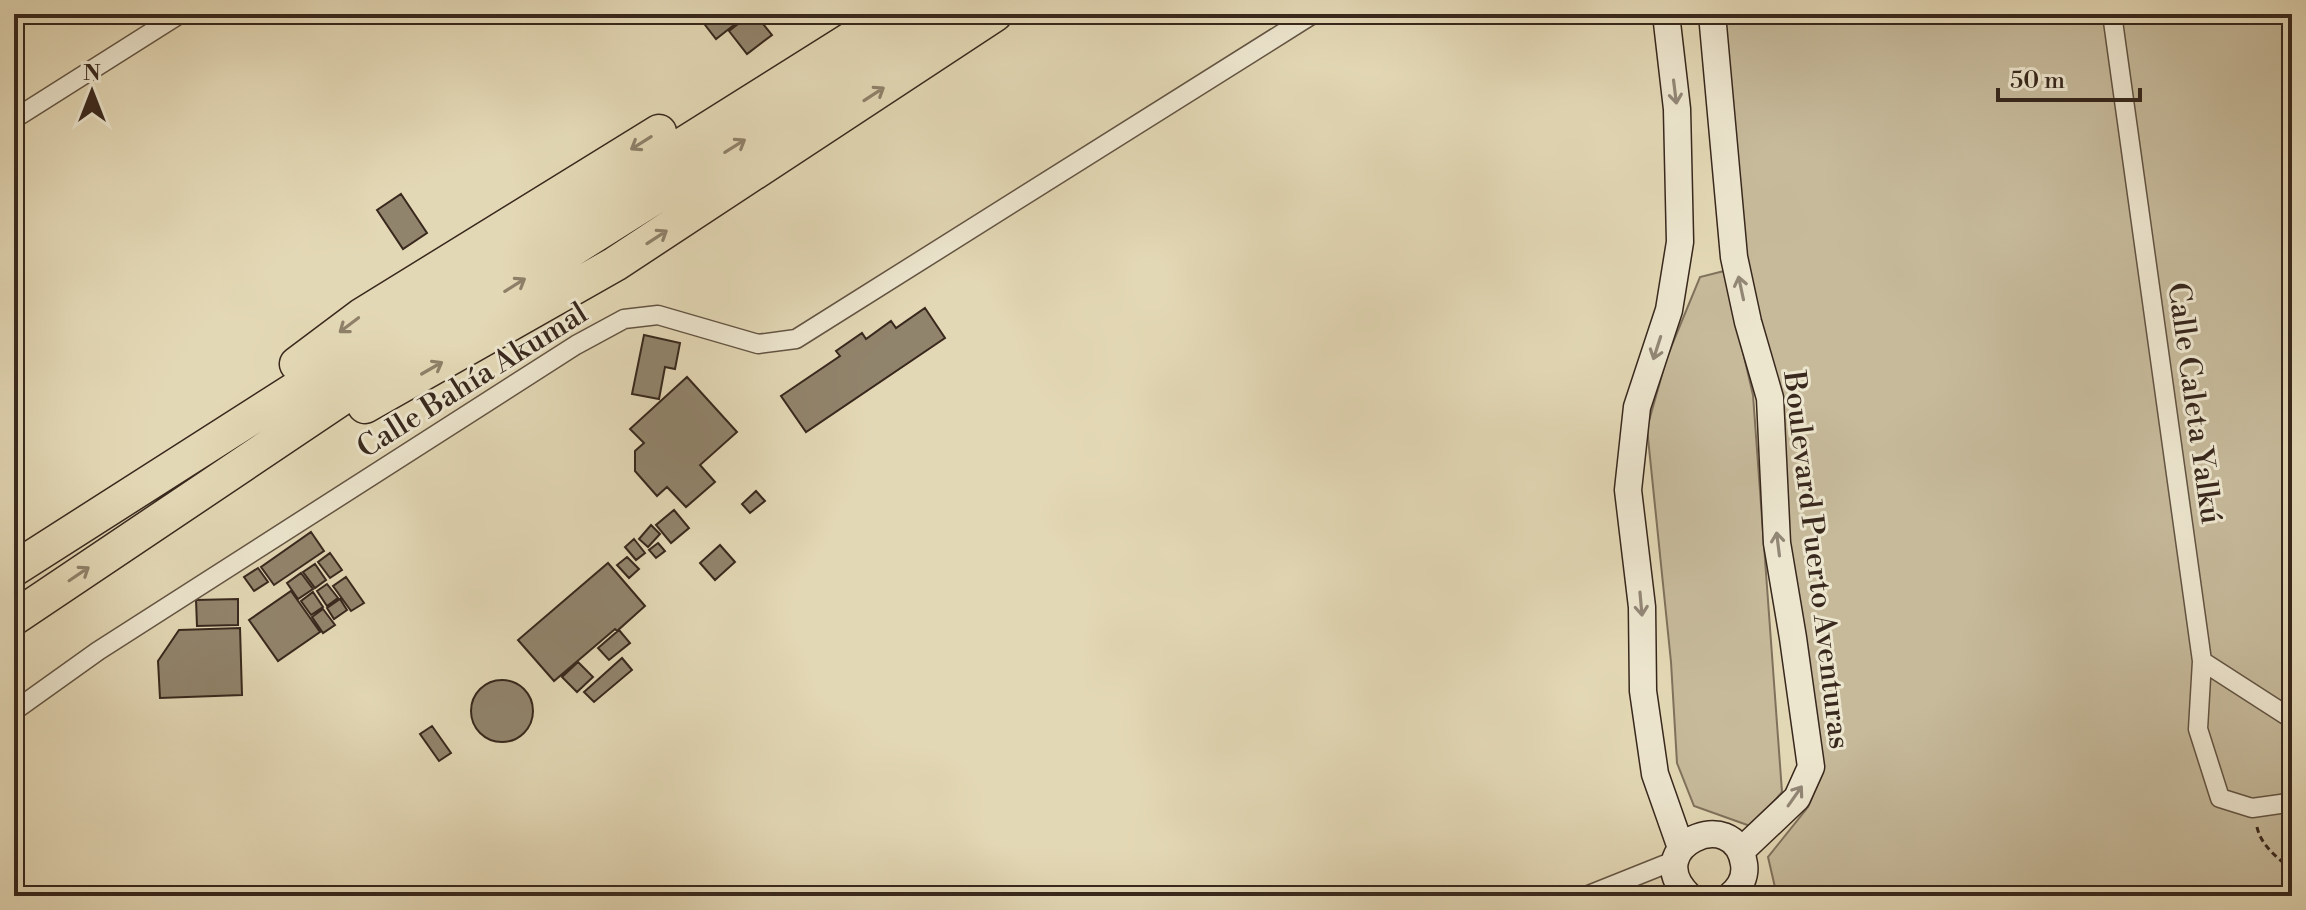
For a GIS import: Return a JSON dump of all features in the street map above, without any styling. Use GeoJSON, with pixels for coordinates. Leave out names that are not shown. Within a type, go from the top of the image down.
{"type":"FeatureCollection","features":[{"type":"Feature","properties":{"kind":"highway"},"geometry":{"type":"LineString","coordinates":[[83,526],[361,316],[850,14]]}},
{"type":"Feature","properties":{"kind":"highway"},"geometry":{"type":"LineString","coordinates":[[14,618],[121,545],[415,331],[891,14]]}},
{"type":"Feature","properties":{"kind":"highway"},"geometry":{"type":"LineString","coordinates":[[14,569],[945,14]]}},
{"type":"Feature","properties":{"kind":"highway"},"geometry":{"type":"LineString","coordinates":[[121,545],[615,264],[995,14]]}},
{"type":"Feature","properties":{"kind":"street"},"geometry":{"type":"LineString","coordinates":[[14,119],[180,14]]}},
{"type":"Feature","properties":{"kind":"street","name":"Calle Bahía Akumal"},"geometry":{"type":"LineString","coordinates":[[14,711],[98,651],[576,345],[624,319],[658,315],[758,344],[796,339],[1313,14]]}},
{"type":"Feature","properties":{"kind":"street"},"geometry":{"type":"LineString","coordinates":[[1666,14],[1677,109],[1680,242],[1669,310],[1637,407],[1628,490],[1642,607],[1643,691],[1655,774],[1678,854],[1677,881],[1689,896]]}},
{"type":"Feature","properties":{"kind":"street","name":"Boulevard Puerto Aventuras"},"geometry":{"type":"LineString","coordinates":[[1712,14],[1734,257],[1748,322],[1770,398],[1777,543],[1811,767],[1797,798],[1741,851]]}},
{"type":"Feature","properties":{"kind":"street","name":"Calle Caleta Yalkú"},"geometry":{"type":"LineString","coordinates":[[2112,14],[2202,661],[2198,729],[2220,798],[2252,808]]}},
{"type":"Feature","properties":{"kind":"street"},"geometry":{"type":"LineString","coordinates":[[2202,661],[2292,719]]}},
{"type":"Feature","properties":{"kind":"street"},"geometry":{"type":"LineString","coordinates":[[2252,808],[2292,801]]}},
{"type":"Feature","properties":{"kind":"street"},"geometry":{"type":"LineString","coordinates":[[1586,896],[1678,854],[1689,840],[1712,833],[1733,842],[1741,851],[1745,872],[1741,891]]}},
{"type":"Feature","properties":{"kind":"path"},"geometry":{"type":"LineString","coordinates":[[2252,808],[2258,835],[2292,870]]}},
{"type":"Feature","properties":{"kind":"shaded area"},"geometry":{"type":"Polygon","coordinates":[[[1720,14],[2292,14],[2292,896],[1777,896],[1768,857],[1808,807],[1823,772],[1754,302],[1733,185],[1720,14]]]}},
{"type":"Feature","properties":{"kind":"shaded area"},"geometry":{"type":"Polygon","coordinates":[[[1724,271],[1753,395],[1782,792],[1753,827],[1694,806],[1677,763],[1671,662],[1647,428],[1667,357],[1700,277],[1724,271]]]}},
{"type":"Feature","properties":{"kind":"building"},"geometry":{"type":"Polygon","coordinates":[[[711,14],[748,14],[716,39],[702,21],[711,14]]]}},
{"type":"Feature","properties":{"kind":"building"},"geometry":{"type":"Polygon","coordinates":[[[755,14],[772,35],[747,54],[729,31],[755,14]]]}},
{"type":"Feature","properties":{"kind":"building"},"geometry":{"type":"Polygon","coordinates":[[[401,194],[427,233],[403,249],[377,210],[401,194]]]}},
{"type":"Feature","properties":{"kind":"building"},"geometry":{"type":"Polygon","coordinates":[[[925,308],[945,338],[806,432],[781,396],[840,356],[836,351],[862,333],[866,339],[891,321],[896,328],[925,308]]]}},
{"type":"Feature","properties":{"kind":"building"},"geometry":{"type":"Polygon","coordinates":[[[644,335],[680,343],[675,369],[665,367],[659,399],[632,394],[644,335]]]}},
{"type":"Feature","properties":{"kind":"building"},"geometry":{"type":"Polygon","coordinates":[[[687,377],[737,432],[700,465],[715,482],[686,507],[667,487],[657,496],[635,471],[635,451],[644,443],[630,429],[687,377]]]}},
{"type":"Feature","properties":{"kind":"building"},"geometry":{"type":"Polygon","coordinates":[[[756,491],[765,501],[750,513],[742,504],[756,491]]]}},
{"type":"Feature","properties":{"kind":"building"},"geometry":{"type":"Polygon","coordinates":[[[674,510],[689,528],[671,543],[656,525],[674,510]]]}},
{"type":"Feature","properties":{"kind":"building"},"geometry":{"type":"Polygon","coordinates":[[[651,525],[660,534],[648,547],[639,539],[651,525]]]}},
{"type":"Feature","properties":{"kind":"building"},"geometry":{"type":"Polygon","coordinates":[[[311,532],[324,551],[274,585],[261,567],[311,532]]]}},
{"type":"Feature","properties":{"kind":"building"},"geometry":{"type":"Polygon","coordinates":[[[634,539],[645,553],[636,560],[625,547],[634,539]]]}},
{"type":"Feature","properties":{"kind":"building"},"geometry":{"type":"Polygon","coordinates":[[[658,543],[665,551],[656,558],[649,550],[658,543]]]}},
{"type":"Feature","properties":{"kind":"building"},"geometry":{"type":"Polygon","coordinates":[[[720,545],[735,562],[715,580],[700,563],[720,545]]]}},
{"type":"Feature","properties":{"kind":"building"},"geometry":{"type":"Polygon","coordinates":[[[330,553],[342,570],[330,578],[318,562],[330,553]]]}},
{"type":"Feature","properties":{"kind":"building"},"geometry":{"type":"Polygon","coordinates":[[[627,557],[639,569],[629,578],[617,565],[627,557]]]}},
{"type":"Feature","properties":{"kind":"building"},"geometry":{"type":"Polygon","coordinates":[[[608,563],[645,606],[554,681],[518,640],[608,563]]]}},
{"type":"Feature","properties":{"kind":"building"},"geometry":{"type":"Polygon","coordinates":[[[315,564],[326,580],[315,588],[303,572],[315,564]]]}},
{"type":"Feature","properties":{"kind":"building"},"geometry":{"type":"Polygon","coordinates":[[[258,568],[268,582],[254,591],[244,577],[258,568]]]}},
{"type":"Feature","properties":{"kind":"building"},"geometry":{"type":"Polygon","coordinates":[[[301,573],[313,589],[298,599],[287,583],[301,573]]]}},
{"type":"Feature","properties":{"kind":"building"},"geometry":{"type":"Polygon","coordinates":[[[346,577],[364,603],[351,611],[333,586],[346,577]]]}},
{"type":"Feature","properties":{"kind":"building"},"geometry":{"type":"Polygon","coordinates":[[[327,584],[338,598],[327,606],[317,591],[327,584]]]}},
{"type":"Feature","properties":{"kind":"building"},"geometry":{"type":"Polygon","coordinates":[[[291,591],[320,632],[278,661],[249,620],[291,591]]]}},
{"type":"Feature","properties":{"kind":"building"},"geometry":{"type":"Polygon","coordinates":[[[313,592],[323,607],[311,615],[301,601],[313,592]]]}},
{"type":"Feature","properties":{"kind":"building"},"geometry":{"type":"Polygon","coordinates":[[[238,599],[238,625],[197,626],[196,600],[238,599]]]}},
{"type":"Feature","properties":{"kind":"building"},"geometry":{"type":"Polygon","coordinates":[[[340,599],[347,610],[334,619],[327,608],[340,599]]]}},
{"type":"Feature","properties":{"kind":"building"},"geometry":{"type":"Polygon","coordinates":[[[323,609],[335,625],[323,633],[312,617],[323,609]]]}},
{"type":"Feature","properties":{"kind":"building"},"geometry":{"type":"Polygon","coordinates":[[[240,628],[242,695],[160,698],[158,661],[179,630],[240,628]]]}},
{"type":"Feature","properties":{"kind":"building"},"geometry":{"type":"Polygon","coordinates":[[[619,630],[630,643],[609,660],[598,648],[619,630]]]}},
{"type":"Feature","properties":{"kind":"building"},"geometry":{"type":"Polygon","coordinates":[[[622,658],[632,670],[594,702],[584,692],[622,658]]]}},
{"type":"Feature","properties":{"kind":"building"},"geometry":{"type":"Polygon","coordinates":[[[578,662],[593,677],[577,692],[562,677],[578,662]]]}},
{"type":"Feature","properties":{"kind":"building"},"geometry":{"type":"Polygon","coordinates":[[[502,680],[514,682],[524,689],[531,699],[531,723],[524,733],[514,740],[502,742],[490,740],[480,733],[473,723],[471,711],[473,699],[480,689],[490,682],[502,680]]]}},
{"type":"Feature","properties":{"kind":"building"},"geometry":{"type":"Polygon","coordinates":[[[432,726],[451,753],[439,761],[420,734],[432,726]]]}}]}
